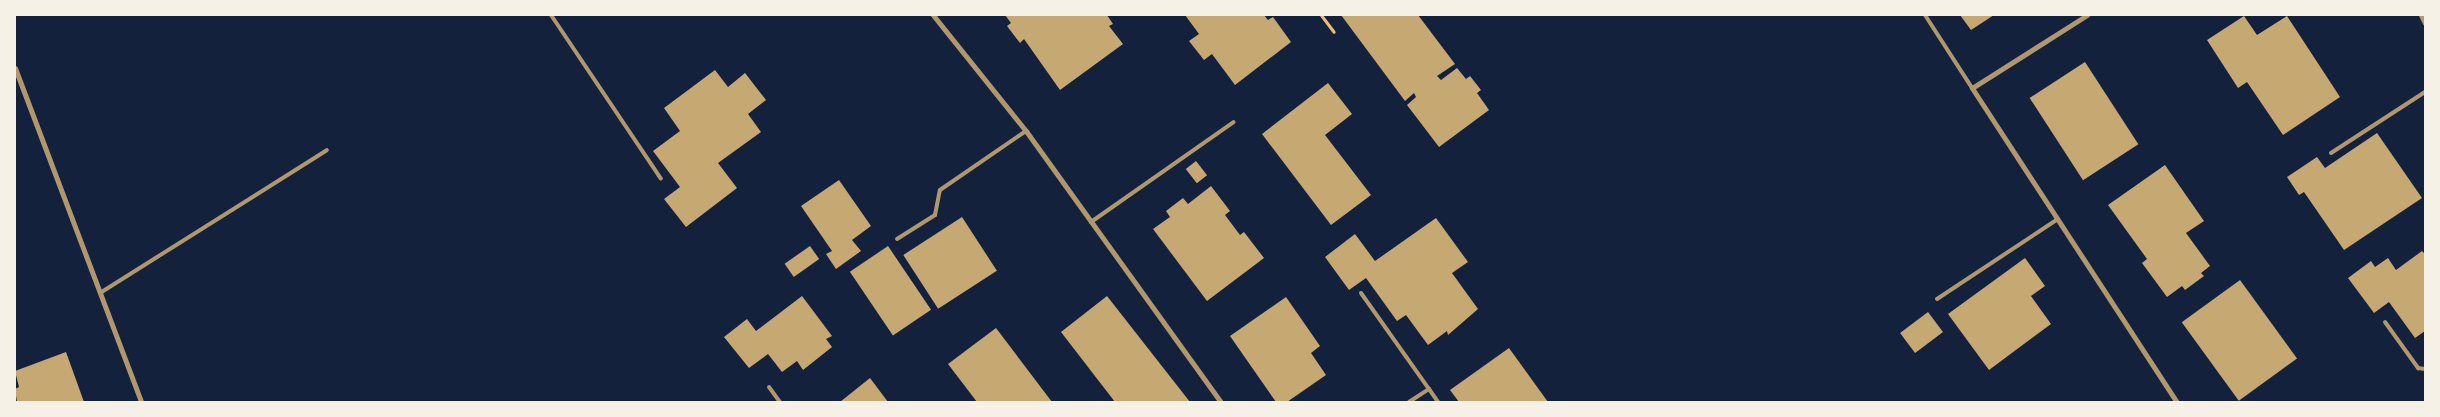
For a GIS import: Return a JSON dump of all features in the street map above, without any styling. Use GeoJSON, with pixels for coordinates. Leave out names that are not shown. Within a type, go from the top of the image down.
{"type":"FeatureCollection","features":[{"type":"Feature","properties":{"kind":"street"},"geometry":{"type":"LineString","coordinates":[[933,15],[1026,131],[1221,402]]}},
{"type":"Feature","properties":{"kind":"street"},"geometry":{"type":"LineString","coordinates":[[2087,15],[1972,88],[2177,402]]}},
{"type":"Feature","properties":{"kind":"street"},"geometry":{"type":"LineString","coordinates":[[2421,15],[2425,23]]}},
{"type":"Feature","properties":{"kind":"street"},"geometry":{"type":"LineString","coordinates":[[15,68],[142,402]]}},
{"type":"Feature","properties":{"kind":"lane"},"geometry":{"type":"LineString","coordinates":[[551,15],[661,179]]}},
{"type":"Feature","properties":{"kind":"lane"},"geometry":{"type":"LineString","coordinates":[[1924,15],[1972,88]]}},
{"type":"Feature","properties":{"kind":"lane"},"geometry":{"type":"LineString","coordinates":[[2331,153],[2425,92]]}},
{"type":"Feature","properties":{"kind":"lane"},"geometry":{"type":"LineString","coordinates":[[1091,222],[1234,122]]}},
{"type":"Feature","properties":{"kind":"lane"},"geometry":{"type":"LineString","coordinates":[[897,239],[935,215],[940,190],[1026,131]]}},
{"type":"Feature","properties":{"kind":"lane"},"geometry":{"type":"LineString","coordinates":[[100,293],[327,150]]}},
{"type":"Feature","properties":{"kind":"lane"},"geometry":{"type":"LineString","coordinates":[[1937,299],[2058,219]]}},
{"type":"Feature","properties":{"kind":"lane"},"geometry":{"type":"LineString","coordinates":[[1361,293],[1438,402]]}},
{"type":"Feature","properties":{"kind":"lane"},"geometry":{"type":"LineString","coordinates":[[2386,322],[2418,368],[2425,369]]}},
{"type":"Feature","properties":{"kind":"lane"},"geometry":{"type":"LineString","coordinates":[[769,387],[780,402]]}},
{"type":"Feature","properties":{"kind":"lane"},"geometry":{"type":"LineString","coordinates":[[1409,402],[1429,389]]}},
{"type":"Feature","properties":{"kind":"path"},"geometry":{"type":"LineString","coordinates":[[1322,15],[1334,32]]}},
{"type":"Feature","properties":{"kind":"building"},"geometry":{"type":"Polygon","coordinates":[[[1005,15],[1107,15],[1113,24],[1109,26],[1123,44],[1060,90],[1024,39],[1020,43],[1007,26],[1011,23],[1005,15]]]}},
{"type":"Feature","properties":{"kind":"building"},"geometry":{"type":"Polygon","coordinates":[[[1185,15],[1264,15],[1268,20],[1273,17],[1291,42],[1235,85],[1212,54],[1204,60],[1189,41],[1199,34],[1185,15]]]}},
{"type":"Feature","properties":{"kind":"building"},"geometry":{"type":"Polygon","coordinates":[[[1341,15],[1418,15],[1455,64],[1437,76],[1441,80],[1457,68],[1466,79],[1470,76],[1481,90],[1477,93],[1489,110],[1439,147],[1407,105],[1416,97],[1414,93],[1405,101],[1341,15]]]}},
{"type":"Feature","properties":{"kind":"building"},"geometry":{"type":"Polygon","coordinates":[[[1960,15],[1994,15],[1971,30],[1960,15]]]}},
{"type":"Feature","properties":{"kind":"building"},"geometry":{"type":"Polygon","coordinates":[[[2244,16],[2257,35],[2287,16],[2340,97],[2283,135],[2247,82],[2238,88],[2207,40],[2244,16]]]}},
{"type":"Feature","properties":{"kind":"building"},"geometry":{"type":"Polygon","coordinates":[[[2085,62],[2138,144],[2083,180],[2030,98],[2085,62]]]}},
{"type":"Feature","properties":{"kind":"building"},"geometry":{"type":"Polygon","coordinates":[[[715,70],[728,87],[745,73],[766,100],[748,114],[761,132],[718,163],[737,188],[686,227],[664,199],[680,187],[653,151],[680,131],[664,108],[715,70]]]}},
{"type":"Feature","properties":{"kind":"building"},"geometry":{"type":"Polygon","coordinates":[[[1328,83],[1352,114],[1325,135],[1371,195],[1331,225],[1262,134],[1328,83]]]}},
{"type":"Feature","properties":{"kind":"building"},"geometry":{"type":"Polygon","coordinates":[[[2377,133],[2422,198],[2344,250],[2304,192],[2299,195],[2287,177],[2317,157],[2325,168],[2377,133]]]}},
{"type":"Feature","properties":{"kind":"building"},"geometry":{"type":"Polygon","coordinates":[[[1196,161],[1207,175],[1197,183],[1186,169],[1196,161]]]}},
{"type":"Feature","properties":{"kind":"building"},"geometry":{"type":"Polygon","coordinates":[[[2165,165],[2204,221],[2186,233],[2210,266],[2201,273],[2204,276],[2185,290],[2182,286],[2167,297],[2142,263],[2147,259],[2108,205],[2165,165]]]}},
{"type":"Feature","properties":{"kind":"building"},"geometry":{"type":"Polygon","coordinates":[[[839,180],[871,226],[852,240],[861,251],[836,269],[826,254],[832,251],[801,206],[839,180]]]}},
{"type":"Feature","properties":{"kind":"building"},"geometry":{"type":"Polygon","coordinates":[[[1211,186],[1230,211],[1225,215],[1240,235],[1244,232],[1264,258],[1207,301],[1153,229],[1170,217],[1166,211],[1183,198],[1188,204],[1211,186]]]}},
{"type":"Feature","properties":{"kind":"building"},"geometry":{"type":"Polygon","coordinates":[[[962,217],[997,271],[938,309],[903,255],[962,217]]]}},
{"type":"Feature","properties":{"kind":"building"},"geometry":{"type":"Polygon","coordinates":[[[1436,218],[1468,262],[1452,273],[1478,309],[1448,335],[1447,331],[1428,345],[1406,315],[1397,321],[1366,278],[1349,290],[1325,257],[1355,234],[1375,261],[1436,218]]]}},
{"type":"Feature","properties":{"kind":"building"},"geometry":{"type":"Polygon","coordinates":[[[810,246],[819,259],[794,277],[785,264],[810,246]]]}},
{"type":"Feature","properties":{"kind":"building"},"geometry":{"type":"Polygon","coordinates":[[[888,246],[931,310],[893,336],[850,272],[888,246]]]}},
{"type":"Feature","properties":{"kind":"building"},"geometry":{"type":"Polygon","coordinates":[[[2422,251],[2425,254],[2425,331],[2415,338],[2389,302],[2374,313],[2348,278],[2371,261],[2375,267],[2388,258],[2396,270],[2422,251]]]}},
{"type":"Feature","properties":{"kind":"building"},"geometry":{"type":"Polygon","coordinates":[[[2025,258],[2045,286],[2031,296],[2051,324],[1989,370],[1948,314],[2025,258]]]}},
{"type":"Feature","properties":{"kind":"building"},"geometry":{"type":"Polygon","coordinates":[[[2240,280],[2297,358],[2239,401],[2182,322],[2240,280]]]}},
{"type":"Feature","properties":{"kind":"building"},"geometry":{"type":"Polygon","coordinates":[[[802,296],[832,336],[826,339],[832,347],[803,370],[797,361],[782,372],[768,354],[749,368],[724,337],[747,319],[756,331],[802,296]]]}},
{"type":"Feature","properties":{"kind":"building"},"geometry":{"type":"Polygon","coordinates":[[[1107,296],[1190,402],[1115,402],[1061,332],[1107,296]]]}},
{"type":"Feature","properties":{"kind":"building"},"geometry":{"type":"Polygon","coordinates":[[[1286,297],[1320,346],[1311,353],[1326,375],[1287,402],[1276,402],[1230,336],[1286,297]]]}},
{"type":"Feature","properties":{"kind":"building"},"geometry":{"type":"Polygon","coordinates":[[[1928,312],[1943,332],[1915,353],[1900,333],[1928,312]]]}},
{"type":"Feature","properties":{"kind":"building"},"geometry":{"type":"Polygon","coordinates":[[[996,328],[1052,402],[977,402],[948,364],[996,328]]]}},
{"type":"Feature","properties":{"kind":"building"},"geometry":{"type":"Polygon","coordinates":[[[1509,348],[1548,402],[1459,402],[1450,390],[1509,348]]]}},
{"type":"Feature","properties":{"kind":"building"},"geometry":{"type":"Polygon","coordinates":[[[66,352],[84,402],[17,402],[15,389],[19,387],[15,371],[66,352]]]}},
{"type":"Feature","properties":{"kind":"building"},"geometry":{"type":"Polygon","coordinates":[[[870,378],[888,402],[840,402],[870,378]]]}}]}
